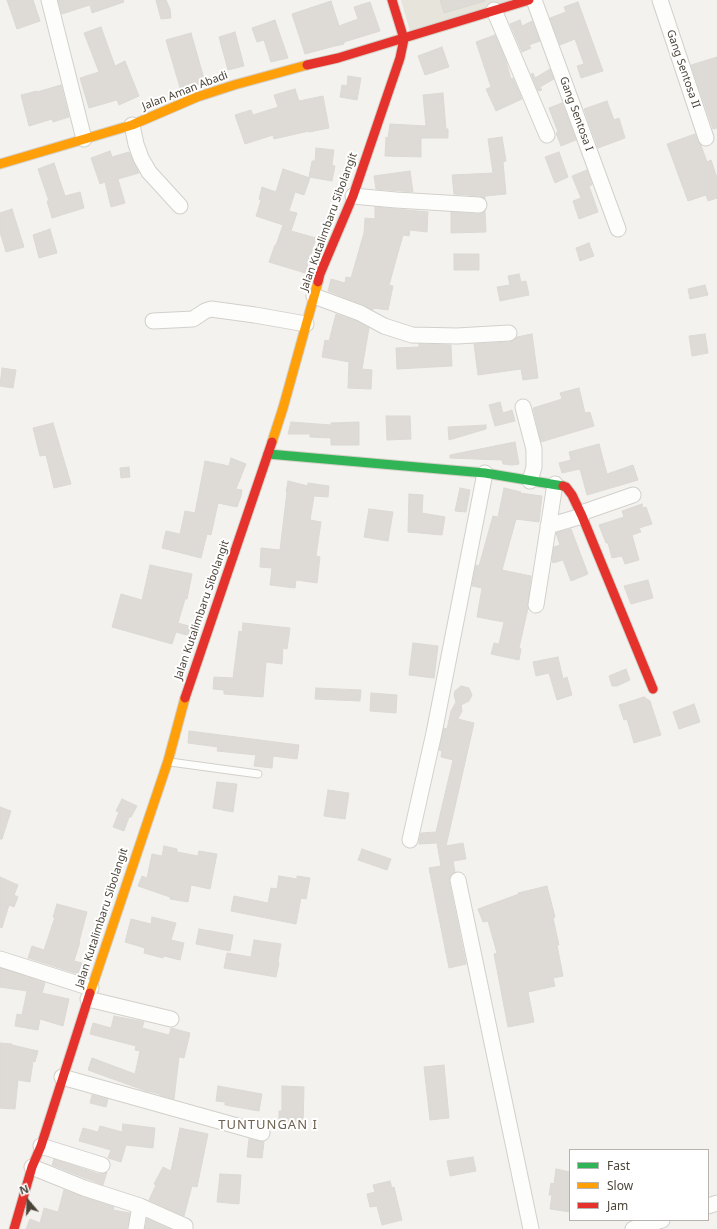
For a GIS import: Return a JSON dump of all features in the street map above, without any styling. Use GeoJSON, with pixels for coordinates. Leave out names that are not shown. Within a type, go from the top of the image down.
{"type":"FeatureCollection","features":[{"type":"Feature","properties":{"kind":"street"},"geometry":{"type":"LineString","coordinates":[[49,0],[84,139]]}},
{"type":"Feature","properties":{"kind":"street","name":"Jalan Kutalimbaru Sibolangit"},"geometry":{"type":"LineString","coordinates":[[14,1229],[32,1167],[41,1146],[62,1077],[168,761],[188,688],[283,408],[320,274],[353,196],[400,58],[404,39],[392,0]]}},
{"type":"Feature","properties":{"kind":"street","name":"Jalan Aman Abadi"},"geometry":{"type":"LineString","coordinates":[[0,164],[132,125],[197,97],[234,85],[404,39],[529,0]]}},
{"type":"Feature","properties":{"kind":"street","name":"Gang Sentosa I"},"geometry":{"type":"LineString","coordinates":[[534,0],[618,229]]}},
{"type":"Feature","properties":{"kind":"street","name":"Gang Sentosa II"},"geometry":{"type":"LineString","coordinates":[[660,0],[706,138]]}},
{"type":"Feature","properties":{"kind":"street"},"geometry":{"type":"LineString","coordinates":[[494,10],[547,135]]}},
{"type":"Feature","properties":{"kind":"street"},"geometry":{"type":"LineString","coordinates":[[132,125],[141,158],[149,172],[180,206]]}},
{"type":"Feature","properties":{"kind":"street"},"geometry":{"type":"LineString","coordinates":[[353,196],[479,205]]}},
{"type":"Feature","properties":{"kind":"street"},"geometry":{"type":"LineString","coordinates":[[314,296],[360,313],[384,326],[412,335],[457,336],[509,332]]}},
{"type":"Feature","properties":{"kind":"street"},"geometry":{"type":"LineString","coordinates":[[153,321],[193,319],[205,310],[211,310],[255,315],[306,324]]}},
{"type":"Feature","properties":{"kind":"street"},"geometry":{"type":"LineString","coordinates":[[523,407],[534,449],[534,467],[530,481]]}},
{"type":"Feature","properties":{"kind":"street"},"geometry":{"type":"LineString","coordinates":[[268,454],[485,473],[566,487],[572,495],[581,514],[653,689]]}},
{"type":"Feature","properties":{"kind":"street"},"geometry":{"type":"LineString","coordinates":[[410,840],[434,734],[485,473]]}},
{"type":"Feature","properties":{"kind":"street"},"geometry":{"type":"LineString","coordinates":[[536,605],[555,484]]}},
{"type":"Feature","properties":{"kind":"street"},"geometry":{"type":"LineString","coordinates":[[548,526],[632,495]]}},
{"type":"Feature","properties":{"kind":"street"},"geometry":{"type":"LineString","coordinates":[[458,880],[531,1229]]}},
{"type":"Feature","properties":{"kind":"street"},"geometry":{"type":"LineString","coordinates":[[0,959],[90,993],[171,1019]]}},
{"type":"Feature","properties":{"kind":"street"},"geometry":{"type":"LineString","coordinates":[[62,1077],[262,1133]]}},
{"type":"Feature","properties":{"kind":"street"},"geometry":{"type":"LineString","coordinates":[[41,1146],[102,1165]]}},
{"type":"Feature","properties":{"kind":"street"},"geometry":{"type":"LineString","coordinates":[[32,1167],[84,1188],[140,1206],[185,1226],[185,1229]]}},
{"type":"Feature","properties":{"kind":"street"},"geometry":{"type":"LineString","coordinates":[[136,1229],[140,1206]]}},
{"type":"Feature","properties":{"kind":"street"},"geometry":{"type":"LineString","coordinates":[[633,1229],[659,1221]]}},
{"type":"Feature","properties":{"kind":"lane"},"geometry":{"type":"LineString","coordinates":[[168,761],[258,774]]}},
{"type":"Feature","properties":{"kind":"shaded area"},"geometry":{"type":"Polygon","coordinates":[[[401,0],[522,0],[411,35],[401,0]]]}},
{"type":"Feature","properties":{"kind":"building"},"geometry":{"type":"Polygon","coordinates":[[[7,0],[33,0],[40,21],[17,29],[7,0]]]}},
{"type":"Feature","properties":{"kind":"building"},"geometry":{"type":"Polygon","coordinates":[[[58,0],[123,0],[124,2],[92,13],[90,5],[62,14],[58,0]]]}},
{"type":"Feature","properties":{"kind":"building"},"geometry":{"type":"Polygon","coordinates":[[[156,0],[166,0],[170,9],[171,18],[161,19],[156,0]]]}},
{"type":"Feature","properties":{"kind":"building"},"geometry":{"type":"Polygon","coordinates":[[[440,0],[485,0],[485,1],[444,13],[440,0]]]}},
{"type":"Feature","properties":{"kind":"building"},"geometry":{"type":"Polygon","coordinates":[[[331,1],[339,26],[358,19],[354,7],[370,2],[380,31],[344,42],[344,44],[305,54],[292,14],[331,1]]]}},
{"type":"Feature","properties":{"kind":"building"},"geometry":{"type":"Polygon","coordinates":[[[578,2],[603,71],[581,78],[577,66],[584,64],[575,39],[560,45],[550,18],[566,12],[564,7],[578,2]]]}},
{"type":"Feature","properties":{"kind":"building"},"geometry":{"type":"Polygon","coordinates":[[[275,20],[288,58],[271,62],[264,40],[257,42],[252,28],[275,20]]]}},
{"type":"Feature","properties":{"kind":"building"},"geometry":{"type":"Polygon","coordinates":[[[520,20],[522,26],[532,21],[540,41],[529,45],[531,48],[522,52],[510,24],[520,20]]]}},
{"type":"Feature","properties":{"kind":"building"},"geometry":{"type":"Polygon","coordinates":[[[101,27],[115,66],[125,61],[139,96],[119,105],[117,100],[89,108],[80,78],[99,72],[84,33],[101,27]]]}},
{"type":"Feature","properties":{"kind":"building"},"geometry":{"type":"Polygon","coordinates":[[[235,32],[244,66],[228,70],[219,37],[235,32]]]}},
{"type":"Feature","properties":{"kind":"building"},"geometry":{"type":"Polygon","coordinates":[[[191,33],[205,82],[181,91],[166,40],[191,33]]]}},
{"type":"Feature","properties":{"kind":"building"},"geometry":{"type":"Polygon","coordinates":[[[495,35],[505,58],[511,79],[513,78],[522,99],[496,111],[486,89],[491,87],[476,42],[495,35]]]}},
{"type":"Feature","properties":{"kind":"building"},"geometry":{"type":"Polygon","coordinates":[[[442,47],[449,67],[425,75],[418,56],[442,47]]]}},
{"type":"Feature","properties":{"kind":"building"},"geometry":{"type":"Polygon","coordinates":[[[717,57],[717,128],[713,129],[691,65],[717,57]]]}},
{"type":"Feature","properties":{"kind":"building"},"geometry":{"type":"Polygon","coordinates":[[[550,69],[554,79],[540,87],[542,90],[538,91],[531,74],[533,73],[535,78],[550,69]]]}},
{"type":"Feature","properties":{"kind":"building"},"geometry":{"type":"Polygon","coordinates":[[[348,76],[361,78],[357,100],[340,97],[342,85],[347,86],[348,76]]]}},
{"type":"Feature","properties":{"kind":"building"},"geometry":{"type":"Polygon","coordinates":[[[61,85],[69,117],[53,122],[52,119],[29,126],[21,95],[61,85]]]}},
{"type":"Feature","properties":{"kind":"building"},"geometry":{"type":"Polygon","coordinates":[[[295,89],[299,101],[323,96],[329,128],[274,139],[273,135],[245,144],[235,115],[251,110],[253,115],[278,107],[274,95],[295,89]]]}},
{"type":"Feature","properties":{"kind":"building"},"geometry":{"type":"Polygon","coordinates":[[[443,93],[448,138],[421,138],[421,157],[385,156],[386,137],[388,138],[390,124],[426,126],[423,95],[443,93]]]}},
{"type":"Feature","properties":{"kind":"building"},"geometry":{"type":"Polygon","coordinates":[[[607,101],[614,120],[619,118],[625,138],[598,148],[584,109],[607,101]]]}},
{"type":"Feature","properties":{"kind":"building"},"geometry":{"type":"Polygon","coordinates":[[[562,103],[576,140],[561,146],[556,133],[558,132],[549,108],[562,103]]]}},
{"type":"Feature","properties":{"kind":"building"},"geometry":{"type":"Polygon","coordinates":[[[695,134],[707,162],[711,160],[717,178],[717,198],[708,201],[706,195],[688,201],[667,144],[695,134]]]}},
{"type":"Feature","properties":{"kind":"building"},"geometry":{"type":"Polygon","coordinates":[[[502,137],[506,161],[503,162],[506,194],[485,196],[485,199],[480,196],[454,194],[452,175],[493,173],[488,139],[502,137]]]}},
{"type":"Feature","properties":{"kind":"building"},"geometry":{"type":"Polygon","coordinates":[[[316,148],[334,150],[332,165],[335,166],[332,181],[309,177],[312,161],[315,161],[316,148]]]}},
{"type":"Feature","properties":{"kind":"building"},"geometry":{"type":"Polygon","coordinates":[[[110,151],[112,157],[129,152],[139,173],[118,179],[125,203],[111,207],[105,182],[100,184],[91,158],[110,151]]]}},
{"type":"Feature","properties":{"kind":"building"},"geometry":{"type":"Polygon","coordinates":[[[559,152],[568,177],[555,183],[545,157],[559,152]]]}},
{"type":"Feature","properties":{"kind":"building"},"geometry":{"type":"Polygon","coordinates":[[[54,163],[65,196],[80,192],[84,208],[52,218],[47,201],[49,201],[38,169],[54,163]]]}},
{"type":"Feature","properties":{"kind":"building"},"geometry":{"type":"Polygon","coordinates":[[[283,169],[310,178],[304,195],[295,192],[289,211],[297,213],[291,231],[316,238],[305,273],[269,262],[283,225],[256,216],[261,200],[259,199],[262,187],[276,192],[283,169]]]}},
{"type":"Feature","properties":{"kind":"building"},"geometry":{"type":"Polygon","coordinates":[[[587,170],[592,185],[589,186],[598,212],[579,219],[573,201],[581,198],[572,176],[587,170]]]}},
{"type":"Feature","properties":{"kind":"building"},"geometry":{"type":"Polygon","coordinates":[[[410,171],[413,192],[376,189],[374,176],[410,171]]]}},
{"type":"Feature","properties":{"kind":"building"},"geometry":{"type":"Polygon","coordinates":[[[375,207],[428,212],[427,232],[410,230],[409,236],[403,235],[389,285],[393,286],[388,310],[373,308],[373,310],[328,291],[331,279],[345,283],[346,277],[351,278],[364,233],[365,218],[375,219],[375,207]]]}},
{"type":"Feature","properties":{"kind":"building"},"geometry":{"type":"Polygon","coordinates":[[[12,209],[24,247],[6,252],[0,232],[0,213],[12,209]]]}},
{"type":"Feature","properties":{"kind":"building"},"geometry":{"type":"Polygon","coordinates":[[[485,211],[486,232],[451,233],[451,212],[478,214],[485,211]]]}},
{"type":"Feature","properties":{"kind":"building"},"geometry":{"type":"Polygon","coordinates":[[[50,229],[57,253],[39,258],[33,235],[50,229]]]}},
{"type":"Feature","properties":{"kind":"building"},"geometry":{"type":"Polygon","coordinates":[[[589,243],[594,256],[580,261],[576,248],[589,243]]]}},
{"type":"Feature","properties":{"kind":"building"},"geometry":{"type":"Polygon","coordinates":[[[454,254],[479,254],[479,270],[454,270],[454,254]]]}},
{"type":"Feature","properties":{"kind":"building"},"geometry":{"type":"Polygon","coordinates":[[[519,274],[521,282],[526,281],[529,295],[500,301],[497,287],[510,285],[508,276],[519,274]]]}},
{"type":"Feature","properties":{"kind":"building"},"geometry":{"type":"Polygon","coordinates":[[[705,285],[708,295],[690,299],[688,289],[705,285]]]}},
{"type":"Feature","properties":{"kind":"building"},"geometry":{"type":"Polygon","coordinates":[[[336,314],[356,321],[369,328],[362,369],[372,370],[371,389],[348,388],[349,362],[322,357],[325,340],[329,341],[336,314]]]}},
{"type":"Feature","properties":{"kind":"building"},"geometry":{"type":"Polygon","coordinates":[[[532,334],[538,378],[523,380],[521,369],[478,375],[474,344],[510,342],[517,337],[532,334]]]}},
{"type":"Feature","properties":{"kind":"building"},"geometry":{"type":"Polygon","coordinates":[[[705,334],[708,353],[692,356],[689,336],[705,334]]]}},
{"type":"Feature","properties":{"kind":"building"},"geometry":{"type":"Polygon","coordinates":[[[419,344],[451,345],[452,366],[397,369],[396,348],[419,347],[419,344]]]}},
{"type":"Feature","properties":{"kind":"building"},"geometry":{"type":"Polygon","coordinates":[[[2,368],[16,370],[13,388],[0,386],[2,368]]]}},
{"type":"Feature","properties":{"kind":"building"},"geometry":{"type":"Polygon","coordinates":[[[579,388],[585,413],[590,412],[594,426],[541,442],[533,408],[562,399],[560,393],[579,388]]]}},
{"type":"Feature","properties":{"kind":"building"},"geometry":{"type":"Polygon","coordinates":[[[500,402],[503,413],[512,410],[515,421],[495,426],[489,405],[500,402]]]}},
{"type":"Feature","properties":{"kind":"building"},"geometry":{"type":"Polygon","coordinates":[[[386,416],[410,416],[411,439],[387,440],[386,416]]]}},
{"type":"Feature","properties":{"kind":"building"},"geometry":{"type":"Polygon","coordinates":[[[291,422],[331,425],[331,423],[359,422],[359,445],[331,445],[331,438],[310,437],[310,434],[288,434],[291,422]]]}},
{"type":"Feature","properties":{"kind":"building"},"geometry":{"type":"Polygon","coordinates":[[[53,423],[71,484],[54,488],[46,455],[40,456],[33,428],[53,423]]]}},
{"type":"Feature","properties":{"kind":"building"},"geometry":{"type":"Polygon","coordinates":[[[486,425],[486,429],[449,440],[448,427],[486,425]]]}},
{"type":"Feature","properties":{"kind":"building"},"geometry":{"type":"Polygon","coordinates":[[[515,442],[519,464],[503,464],[502,460],[450,458],[450,455],[515,442]]]}},
{"type":"Feature","properties":{"kind":"building"},"geometry":{"type":"Polygon","coordinates":[[[599,444],[607,474],[633,465],[638,480],[587,495],[580,469],[562,473],[559,463],[571,460],[569,452],[599,444]]]}},
{"type":"Feature","properties":{"kind":"building"},"geometry":{"type":"Polygon","coordinates":[[[231,458],[246,464],[236,489],[242,490],[241,496],[237,507],[218,503],[211,535],[207,534],[201,558],[162,548],[166,531],[180,534],[185,511],[195,513],[205,461],[229,466],[231,458]]]}},
{"type":"Feature","properties":{"kind":"building"},"geometry":{"type":"Polygon","coordinates":[[[129,467],[130,477],[121,478],[120,468],[129,467]]]}},
{"type":"Feature","properties":{"kind":"building"},"geometry":{"type":"Polygon","coordinates":[[[288,481],[308,486],[308,483],[329,486],[328,497],[314,496],[310,520],[321,522],[316,556],[320,557],[317,583],[296,580],[295,588],[270,585],[272,568],[260,567],[261,548],[280,550],[288,481]]]}},
{"type":"Feature","properties":{"kind":"building"},"geometry":{"type":"Polygon","coordinates":[[[460,488],[470,490],[466,512],[455,511],[460,488]]]}},
{"type":"Feature","properties":{"kind":"building"},"geometry":{"type":"Polygon","coordinates":[[[504,488],[521,492],[520,493],[542,496],[539,522],[516,519],[502,570],[531,576],[528,608],[519,648],[521,649],[519,660],[491,654],[494,643],[499,644],[504,622],[477,617],[482,588],[472,586],[476,565],[479,566],[493,516],[498,517],[504,488]]]}},
{"type":"Feature","properties":{"kind":"building"},"geometry":{"type":"Polygon","coordinates":[[[409,494],[423,495],[422,513],[445,517],[442,535],[408,532],[409,494]]]}},
{"type":"Feature","properties":{"kind":"building"},"geometry":{"type":"Polygon","coordinates":[[[642,504],[643,508],[646,507],[652,524],[639,528],[641,532],[632,535],[639,560],[625,564],[622,556],[612,558],[608,543],[606,543],[599,525],[624,517],[622,511],[642,504]]]}},
{"type":"Feature","properties":{"kind":"building"},"geometry":{"type":"Polygon","coordinates":[[[369,509],[393,512],[388,541],[364,537],[369,509]]]}},
{"type":"Feature","properties":{"kind":"building"},"geometry":{"type":"Polygon","coordinates":[[[571,529],[588,574],[571,581],[563,560],[553,563],[552,560],[554,547],[560,545],[556,533],[571,529]]]}},
{"type":"Feature","properties":{"kind":"building"},"geometry":{"type":"Polygon","coordinates":[[[150,565],[192,574],[187,599],[185,599],[178,623],[196,628],[193,637],[176,632],[172,644],[112,627],[121,594],[142,600],[150,565]]]}},
{"type":"Feature","properties":{"kind":"building"},"geometry":{"type":"Polygon","coordinates":[[[648,580],[653,598],[631,604],[624,586],[648,580]]]}},
{"type":"Feature","properties":{"kind":"building"},"geometry":{"type":"Polygon","coordinates":[[[243,623],[290,628],[287,649],[283,648],[282,664],[266,662],[263,697],[224,694],[224,690],[213,689],[214,677],[233,678],[239,631],[242,632],[243,623]]]}},
{"type":"Feature","properties":{"kind":"building"},"geometry":{"type":"Polygon","coordinates":[[[413,643],[438,646],[434,678],[409,675],[413,643]]]}},
{"type":"Feature","properties":{"kind":"building"},"geometry":{"type":"Polygon","coordinates":[[[558,657],[563,679],[567,677],[572,695],[557,700],[549,673],[536,676],[533,662],[558,657]]]}},
{"type":"Feature","properties":{"kind":"building"},"geometry":{"type":"Polygon","coordinates":[[[626,669],[630,680],[617,686],[612,686],[609,676],[626,669]]]}},
{"type":"Feature","properties":{"kind":"building"},"geometry":{"type":"Polygon","coordinates":[[[461,686],[469,688],[472,695],[469,701],[461,705],[462,711],[458,719],[474,723],[446,846],[463,843],[466,859],[453,861],[455,872],[450,877],[449,881],[466,964],[449,968],[429,868],[441,866],[437,843],[419,844],[419,841],[421,833],[436,832],[453,760],[441,757],[442,751],[439,750],[444,728],[447,729],[451,711],[456,702],[454,695],[455,691],[461,686]]]}},
{"type":"Feature","properties":{"kind":"building"},"geometry":{"type":"Polygon","coordinates":[[[316,688],[361,690],[360,701],[315,699],[316,688]]]}},
{"type":"Feature","properties":{"kind":"building"},"geometry":{"type":"Polygon","coordinates":[[[371,693],[397,695],[396,713],[370,711],[371,693]]]}},
{"type":"Feature","properties":{"kind":"building"},"geometry":{"type":"Polygon","coordinates":[[[644,697],[650,701],[661,735],[634,743],[627,719],[624,720],[619,705],[644,697]]]}},
{"type":"Feature","properties":{"kind":"building"},"geometry":{"type":"Polygon","coordinates":[[[694,704],[700,722],[679,729],[673,712],[694,704]]]}},
{"type":"Feature","properties":{"kind":"building"},"geometry":{"type":"Polygon","coordinates":[[[189,731],[299,745],[297,759],[273,756],[272,768],[254,766],[256,755],[217,751],[218,747],[188,743],[189,731]]]}},
{"type":"Feature","properties":{"kind":"building"},"geometry":{"type":"Polygon","coordinates":[[[217,782],[237,784],[233,812],[213,808],[217,782]]]}},
{"type":"Feature","properties":{"kind":"building"},"geometry":{"type":"Polygon","coordinates":[[[328,790],[349,793],[345,819],[324,816],[328,790]]]}},
{"type":"Feature","properties":{"kind":"building"},"geometry":{"type":"Polygon","coordinates":[[[122,799],[137,806],[131,817],[129,817],[124,831],[113,827],[119,812],[116,811],[122,799]]]}},
{"type":"Feature","properties":{"kind":"building"},"geometry":{"type":"Polygon","coordinates":[[[0,807],[11,811],[2,839],[0,839],[0,807]]]}},
{"type":"Feature","properties":{"kind":"building"},"geometry":{"type":"Polygon","coordinates":[[[164,846],[177,849],[177,852],[198,856],[199,851],[217,854],[210,889],[191,885],[188,902],[170,899],[170,897],[138,886],[142,876],[147,878],[152,854],[162,856],[164,846]]]}},
{"type":"Feature","properties":{"kind":"building"},"geometry":{"type":"Polygon","coordinates":[[[362,849],[391,859],[387,870],[358,860],[362,849]]]}},
{"type":"Feature","properties":{"kind":"building"},"geometry":{"type":"Polygon","coordinates":[[[279,876],[297,879],[297,876],[310,878],[306,899],[301,898],[296,924],[231,911],[234,896],[268,903],[271,888],[277,889],[279,876]]]}},
{"type":"Feature","properties":{"kind":"building"},"geometry":{"type":"Polygon","coordinates":[[[0,877],[18,885],[14,895],[18,897],[14,907],[9,905],[2,928],[0,927],[0,877]]]}},
{"type":"Feature","properties":{"kind":"building"},"geometry":{"type":"Polygon","coordinates":[[[547,886],[555,917],[553,918],[559,945],[557,945],[563,976],[553,978],[555,986],[528,992],[534,1022],[508,1027],[494,954],[497,953],[488,921],[483,922],[478,909],[519,894],[518,893],[547,886]]]}},
{"type":"Feature","properties":{"kind":"building"},"geometry":{"type":"Polygon","coordinates":[[[57,904],[87,912],[74,961],[82,963],[78,974],[28,958],[32,946],[44,950],[55,917],[53,917],[57,904]]]}},
{"type":"Feature","properties":{"kind":"building"},"geometry":{"type":"Polygon","coordinates":[[[152,917],[176,923],[171,940],[184,943],[180,960],[164,956],[163,958],[144,953],[145,948],[125,942],[131,919],[151,924],[152,917]]]}},
{"type":"Feature","properties":{"kind":"building"},"geometry":{"type":"Polygon","coordinates":[[[199,929],[233,935],[230,951],[196,944],[199,929]]]}},
{"type":"Feature","properties":{"kind":"building"},"geometry":{"type":"Polygon","coordinates":[[[254,940],[281,944],[276,977],[224,968],[227,953],[251,957],[254,940]]]}},
{"type":"Feature","properties":{"kind":"building"},"geometry":{"type":"Polygon","coordinates":[[[0,968],[45,983],[42,993],[69,999],[63,1026],[40,1019],[38,1030],[15,1026],[17,1014],[22,1015],[27,991],[0,987],[0,968]]]}},
{"type":"Feature","properties":{"kind":"building"},"geometry":{"type":"Polygon","coordinates":[[[114,1016],[144,1022],[142,1028],[169,1035],[171,1028],[190,1033],[184,1058],[179,1057],[174,1099],[146,1091],[88,1070],[92,1058],[135,1074],[140,1051],[135,1050],[136,1046],[90,1034],[93,1023],[111,1028],[114,1016]]]}},
{"type":"Feature","properties":{"kind":"building"},"geometry":{"type":"Polygon","coordinates":[[[0,1043],[12,1044],[38,1051],[35,1062],[33,1061],[30,1082],[18,1080],[15,1109],[0,1108],[0,1043]]]}},
{"type":"Feature","properties":{"kind":"building"},"geometry":{"type":"Polygon","coordinates":[[[444,1065],[449,1118],[430,1120],[424,1067],[444,1065]]]}},
{"type":"Feature","properties":{"kind":"building"},"geometry":{"type":"Polygon","coordinates":[[[218,1086],[262,1094],[259,1111],[225,1105],[225,1102],[216,1101],[218,1086]]]}},
{"type":"Feature","properties":{"kind":"building"},"geometry":{"type":"Polygon","coordinates":[[[282,1086],[304,1087],[303,1127],[279,1127],[279,1111],[282,1111],[282,1086]]]}},
{"type":"Feature","properties":{"kind":"building"},"geometry":{"type":"Polygon","coordinates":[[[92,1095],[108,1099],[106,1107],[90,1103],[92,1095]]]}},
{"type":"Feature","properties":{"kind":"building"},"geometry":{"type":"Polygon","coordinates":[[[123,1124],[155,1128],[153,1148],[126,1145],[121,1162],[108,1158],[111,1150],[79,1141],[83,1128],[98,1132],[100,1126],[122,1132],[123,1124]]]}},
{"type":"Feature","properties":{"kind":"building"},"geometry":{"type":"Polygon","coordinates":[[[180,1128],[208,1134],[197,1187],[192,1186],[184,1216],[149,1200],[156,1185],[154,1184],[163,1167],[171,1171],[180,1128]]]}},
{"type":"Feature","properties":{"kind":"building"},"geometry":{"type":"Polygon","coordinates":[[[249,1139],[264,1142],[262,1158],[247,1157],[249,1139]]]}},
{"type":"Feature","properties":{"kind":"building"},"geometry":{"type":"Polygon","coordinates":[[[473,1157],[476,1171],[450,1176],[447,1161],[473,1157]]]}},
{"type":"Feature","properties":{"kind":"building"},"geometry":{"type":"Polygon","coordinates":[[[54,1159],[99,1174],[107,1172],[103,1185],[52,1165],[54,1159]]]}},
{"type":"Feature","properties":{"kind":"building"},"geometry":{"type":"Polygon","coordinates":[[[556,1169],[569,1172],[569,1212],[550,1209],[552,1195],[549,1195],[551,1183],[554,1184],[556,1169]]]}},
{"type":"Feature","properties":{"kind":"building"},"geometry":{"type":"Polygon","coordinates":[[[220,1174],[241,1175],[239,1204],[217,1202],[220,1174]]]}},
{"type":"Feature","properties":{"kind":"building"},"geometry":{"type":"Polygon","coordinates":[[[390,1181],[392,1188],[394,1187],[402,1220],[382,1225],[377,1206],[370,1207],[367,1194],[375,1192],[373,1185],[390,1181]]]}},
{"type":"Feature","properties":{"kind":"building"},"geometry":{"type":"Polygon","coordinates":[[[64,1190],[114,1207],[113,1210],[130,1213],[127,1229],[26,1229],[30,1219],[40,1223],[44,1208],[58,1212],[64,1190]]]}},
{"type":"Feature","properties":{"kind":"building"},"geometry":{"type":"Polygon","coordinates":[[[147,1219],[170,1229],[145,1229],[147,1219]]]}},
{"type":"Feature","properties":{"kind":"traffic: fast"},"geometry":{"type":"LineString","coordinates":[[268,454],[485,473],[563,486]]}},
{"type":"Feature","properties":{"kind":"traffic: slow"},"geometry":{"type":"LineString","coordinates":[[0,164],[132,125],[197,97],[307,65]]}},
{"type":"Feature","properties":{"kind":"traffic: slow"},"geometry":{"type":"LineString","coordinates":[[272,442],[318,282]]}},
{"type":"Feature","properties":{"kind":"traffic: slow"},"geometry":{"type":"LineString","coordinates":[[90,993],[168,761],[185,698]]}},
{"type":"Feature","properties":{"kind":"traffic: jam"},"geometry":{"type":"LineString","coordinates":[[318,282],[353,196],[400,58],[404,39],[392,0]]}},
{"type":"Feature","properties":{"kind":"traffic: jam"},"geometry":{"type":"LineString","coordinates":[[307,65],[338,58],[529,0]]}},
{"type":"Feature","properties":{"kind":"traffic: jam"},"geometry":{"type":"LineString","coordinates":[[185,698],[272,442]]}},
{"type":"Feature","properties":{"kind":"traffic: jam"},"geometry":{"type":"LineString","coordinates":[[563,486],[566,487],[572,495],[582,516],[653,689]]}},
{"type":"Feature","properties":{"kind":"traffic: jam"},"geometry":{"type":"LineString","coordinates":[[14,1229],[32,1167],[41,1146],[90,993]]}},
{"type":"Feature","properties":{"kind":"district","name":"TUNTUNGAN I"},"geometry":{"type":"Point","coordinates":[268,1125]}}]}
